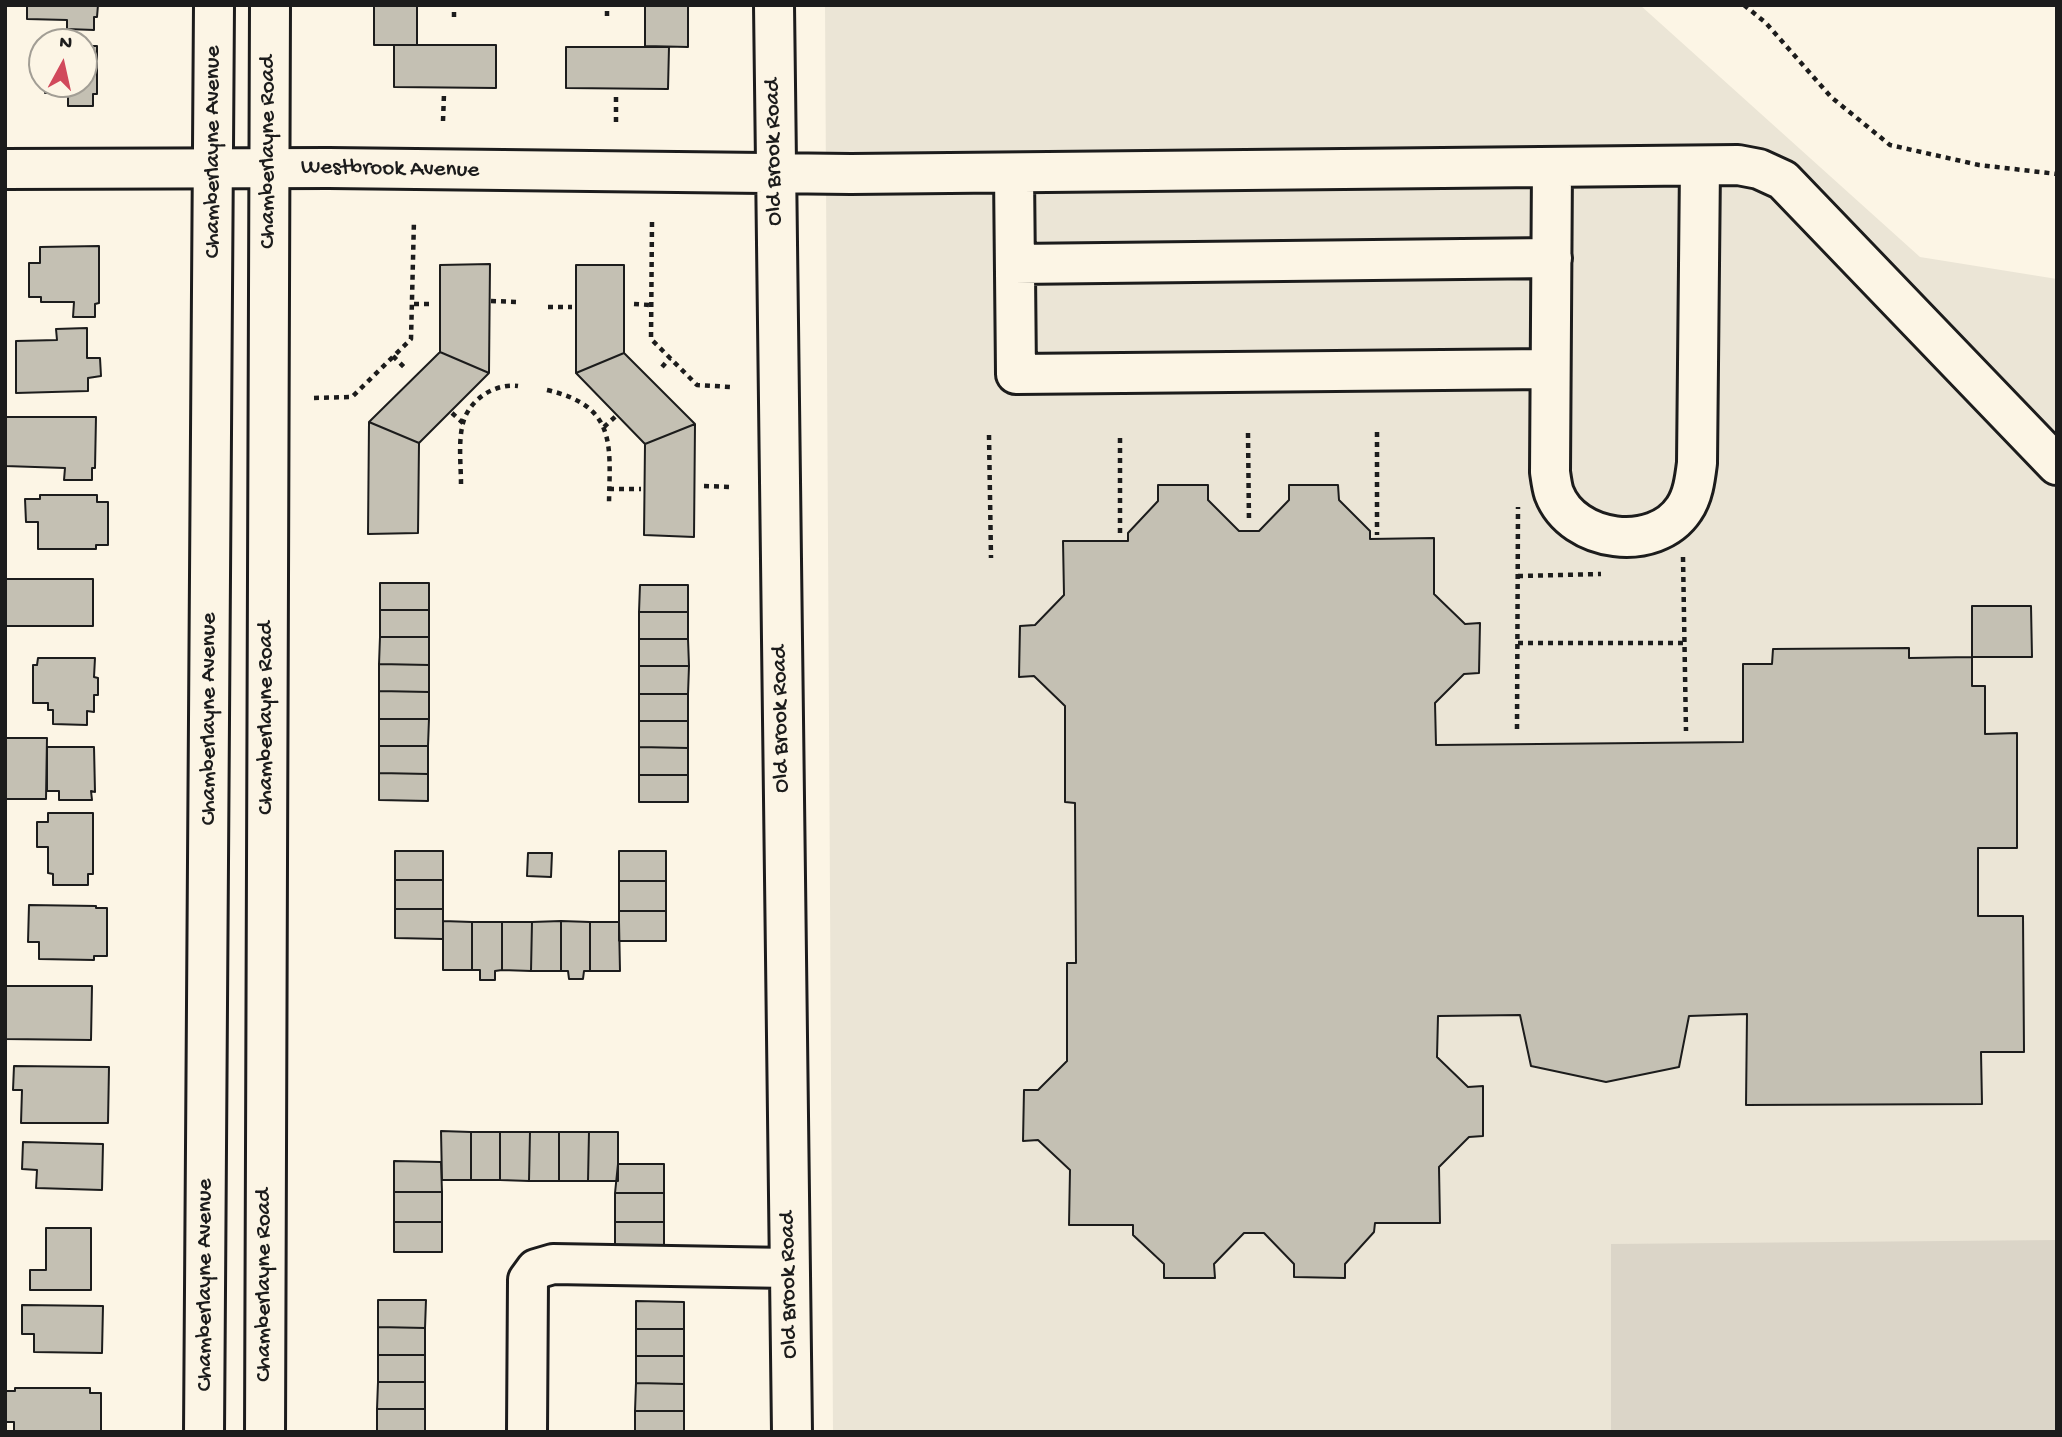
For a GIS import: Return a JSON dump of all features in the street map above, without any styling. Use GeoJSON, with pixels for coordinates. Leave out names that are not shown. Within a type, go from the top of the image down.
{"type":"FeatureCollection","features":[{"type":"Feature","properties":{"kind":"main road","name":"Chamberlayne Avenue"},"geometry":{"type":"LineString","coordinates":[[204,1432],[214,5]]}},
{"type":"Feature","properties":{"kind":"main road","name":"Chamberlayne Road"},"geometry":{"type":"LineString","coordinates":[[265,1432],[270,5]]}},
{"type":"Feature","properties":{"kind":"main road","name":"Old Brook Road"},"geometry":{"type":"LineString","coordinates":[[774,5],[774,174],[792,1432]]}},
{"type":"Feature","properties":{"kind":"main road","name":"Westbrook Avenue"},"geometry":{"type":"LineString","coordinates":[[5,169],[329,168],[774,174],[1738,165],[1759,169],[1783,180],[2057,465]]}},
{"type":"Feature","properties":{"kind":"main road"},"geometry":{"type":"LineString","coordinates":[[1552,167],[1550,472],[1555,494],[1566,510],[1591,531],[1632,537],[1652,534],[1672,523],[1685,508],[1694,487],[1697,463],[1700,166]]}},
{"type":"Feature","properties":{"kind":"main road"},"geometry":{"type":"LineString","coordinates":[[1013,173],[1016,374],[1549,369]]}},
{"type":"Feature","properties":{"kind":"main road"},"geometry":{"type":"LineString","coordinates":[[1014,264],[1552,258]]}},
{"type":"Feature","properties":{"kind":"main road"},"geometry":{"type":"LineString","coordinates":[[527,1432],[528,1280],[536,1269],[553,1264],[789,1268]]}},
{"type":"Feature","properties":{"kind":"path"},"geometry":{"type":"LineString","coordinates":[[454,5],[454,17]]}},
{"type":"Feature","properties":{"kind":"path"},"geometry":{"type":"LineString","coordinates":[[607,5],[607,16]]}},
{"type":"Feature","properties":{"kind":"path"},"geometry":{"type":"LineString","coordinates":[[1744,5],[1766,23],[1831,97],[1890,145],[1979,165],[2057,174]]}},
{"type":"Feature","properties":{"kind":"path"},"geometry":{"type":"LineString","coordinates":[[443,121],[444,94]]}},
{"type":"Feature","properties":{"kind":"path"},"geometry":{"type":"LineString","coordinates":[[616,97],[616,122]]}},
{"type":"Feature","properties":{"kind":"path"},"geometry":{"type":"LineString","coordinates":[[314,398],[352,397],[412,336],[414,220]]}},
{"type":"Feature","properties":{"kind":"path"},"geometry":{"type":"LineString","coordinates":[[652,222],[651,339],[700,387],[731,387]]}},
{"type":"Feature","properties":{"kind":"path"},"geometry":{"type":"LineString","coordinates":[[491,301],[517,302]]}},
{"type":"Feature","properties":{"kind":"path"},"geometry":{"type":"LineString","coordinates":[[413,304],[434,304]]}},
{"type":"Feature","properties":{"kind":"path"},"geometry":{"type":"LineString","coordinates":[[634,304],[650,305]]}},
{"type":"Feature","properties":{"kind":"path"},"geometry":{"type":"LineString","coordinates":[[548,307],[572,307]]}},
{"type":"Feature","properties":{"kind":"path"},"geometry":{"type":"LineString","coordinates":[[393,356],[405,368]]}},
{"type":"Feature","properties":{"kind":"path"},"geometry":{"type":"LineString","coordinates":[[662,367],[670,358]]}},
{"type":"Feature","properties":{"kind":"path"},"geometry":{"type":"LineString","coordinates":[[461,484],[463,423],[473,405],[488,392],[502,387],[518,386]]}},
{"type":"Feature","properties":{"kind":"path"},"geometry":{"type":"LineString","coordinates":[[547,390],[577,400],[604,427],[610,447],[609,503]]}},
{"type":"Feature","properties":{"kind":"path"},"geometry":{"type":"LineString","coordinates":[[452,413],[463,423]]}},
{"type":"Feature","properties":{"kind":"path"},"geometry":{"type":"LineString","coordinates":[[604,427],[616,416]]}},
{"type":"Feature","properties":{"kind":"path"},"geometry":{"type":"LineString","coordinates":[[1377,432],[1377,535]]}},
{"type":"Feature","properties":{"kind":"path"},"geometry":{"type":"LineString","coordinates":[[1248,433],[1248,523]]}},
{"type":"Feature","properties":{"kind":"path"},"geometry":{"type":"LineString","coordinates":[[1120,434],[1120,533]]}},
{"type":"Feature","properties":{"kind":"path"},"geometry":{"type":"LineString","coordinates":[[989,435],[991,558]]}},
{"type":"Feature","properties":{"kind":"path"},"geometry":{"type":"LineString","coordinates":[[704,486],[732,487]]}},
{"type":"Feature","properties":{"kind":"path"},"geometry":{"type":"LineString","coordinates":[[609,489],[641,489]]}},
{"type":"Feature","properties":{"kind":"path"},"geometry":{"type":"LineString","coordinates":[[1517,729],[1518,496]]}},
{"type":"Feature","properties":{"kind":"path"},"geometry":{"type":"LineString","coordinates":[[1684,553],[1686,731]]}},
{"type":"Feature","properties":{"kind":"path"},"geometry":{"type":"LineString","coordinates":[[1518,576],[1605,573]]}},
{"type":"Feature","properties":{"kind":"path"},"geometry":{"type":"LineString","coordinates":[[1518,643],[1685,643]]}},
{"type":"Feature","properties":{"kind":"shaded area"},"geometry":{"type":"Polygon","coordinates":[[[825,5],[1640,5],[1920,257],[2057,279],[2057,1432],[833,1432],[825,5]]]}},
{"type":"Feature","properties":{"kind":"shaded area"},"geometry":{"type":"Polygon","coordinates":[[[2057,1240],[2057,1431],[1611,1432],[1611,1244],[2057,1240]]]}},
{"type":"Feature","properties":{"kind":"building"},"geometry":{"type":"Polygon","coordinates":[[[27,5],[98,5],[94,28],[67,28],[67,20],[27,19],[27,5]]]}},
{"type":"Feature","properties":{"kind":"building"},"geometry":{"type":"Polygon","coordinates":[[[374,5],[417,5],[417,45],[374,45],[374,5]]]}},
{"type":"Feature","properties":{"kind":"building"},"geometry":{"type":"Polygon","coordinates":[[[645,5],[688,5],[688,47],[645,46],[645,5]]]}},
{"type":"Feature","properties":{"kind":"building"},"geometry":{"type":"Polygon","coordinates":[[[394,45],[496,45],[496,88],[394,87],[394,45]]]}},
{"type":"Feature","properties":{"kind":"building"},"geometry":{"type":"Polygon","coordinates":[[[566,47],[669,47],[668,89],[566,88],[566,47]]]}},
{"type":"Feature","properties":{"kind":"building"},"geometry":{"type":"Polygon","coordinates":[[[68,98],[93,98],[93,106],[68,106],[68,98]]]}},
{"type":"Feature","properties":{"kind":"building"},"geometry":{"type":"Polygon","coordinates":[[[99,246],[99,303],[95,304],[95,317],[73,317],[74,302],[41,302],[41,297],[29,297],[29,263],[40,263],[40,247],[99,246]]]}},
{"type":"Feature","properties":{"kind":"building"},"geometry":{"type":"Polygon","coordinates":[[[490,264],[489,373],[440,352],[440,265],[490,264]]]}},
{"type":"Feature","properties":{"kind":"building"},"geometry":{"type":"Polygon","coordinates":[[[576,265],[624,265],[624,353],[576,373],[576,265]]]}},
{"type":"Feature","properties":{"kind":"building"},"geometry":{"type":"Polygon","coordinates":[[[87,328],[87,358],[100,358],[101,376],[88,378],[88,391],[16,393],[16,341],[57,340],[56,329],[87,328]]]}},
{"type":"Feature","properties":{"kind":"building"},"geometry":{"type":"Polygon","coordinates":[[[440,352],[489,373],[419,443],[369,422],[440,352]]]}},
{"type":"Feature","properties":{"kind":"building"},"geometry":{"type":"Polygon","coordinates":[[[624,353],[695,424],[645,444],[576,373],[624,353]]]}},
{"type":"Feature","properties":{"kind":"building"},"geometry":{"type":"Polygon","coordinates":[[[5,417],[96,417],[95,468],[92,468],[92,480],[64,480],[65,468],[5,466],[5,417]]]}},
{"type":"Feature","properties":{"kind":"building"},"geometry":{"type":"Polygon","coordinates":[[[369,422],[419,443],[418,533],[368,534],[369,422]]]}},
{"type":"Feature","properties":{"kind":"building"},"geometry":{"type":"Polygon","coordinates":[[[695,424],[694,537],[644,535],[645,444],[695,424]]]}},
{"type":"Feature","properties":{"kind":"building"},"geometry":{"type":"Polygon","coordinates":[[[1158,485],[1208,485],[1208,500],[1239,531],[1259,531],[1289,500],[1289,485],[1338,485],[1339,500],[1370,531],[1370,539],[1434,538],[1434,594],[1465,624],[1480,623],[1479,673],[1464,674],[1435,703],[1436,745],[1743,742],[1743,664],[1772,664],[1773,649],[1909,648],[1909,658],[1972,657],[1972,686],[1985,686],[1985,734],[2017,733],[2017,848],[1978,848],[1978,916],[2023,916],[2024,1052],[1981,1052],[1982,1104],[1746,1105],[1747,1014],[1689,1016],[1679,1067],[1606,1082],[1531,1066],[1520,1015],[1438,1016],[1437,1057],[1468,1087],[1483,1086],[1483,1136],[1469,1137],[1439,1167],[1440,1223],[1375,1223],[1374,1232],[1345,1264],[1345,1278],[1294,1277],[1294,1264],[1264,1233],[1244,1233],[1214,1264],[1215,1278],[1164,1278],[1164,1264],[1133,1235],[1133,1225],[1069,1225],[1070,1170],[1038,1140],[1023,1141],[1024,1090],[1038,1090],[1067,1061],[1067,963],[1076,963],[1075,803],[1065,802],[1065,706],[1034,676],[1019,677],[1020,626],[1035,625],[1064,595],[1063,541],[1128,541],[1128,533],[1158,501],[1158,485]]]}},
{"type":"Feature","properties":{"kind":"building"},"geometry":{"type":"Polygon","coordinates":[[[40,495],[97,495],[97,502],[108,502],[108,545],[96,545],[96,549],[38,549],[38,522],[26,522],[25,499],[40,499],[40,495]]]}},
{"type":"Feature","properties":{"kind":"building"},"geometry":{"type":"Polygon","coordinates":[[[5,579],[93,579],[93,626],[5,626],[5,579]]]}},
{"type":"Feature","properties":{"kind":"building"},"geometry":{"type":"Polygon","coordinates":[[[380,583],[429,583],[429,610],[380,610],[380,583]]]}},
{"type":"Feature","properties":{"kind":"building"},"geometry":{"type":"Polygon","coordinates":[[[640,585],[688,585],[688,612],[639,612],[640,585]]]}},
{"type":"Feature","properties":{"kind":"building"},"geometry":{"type":"Polygon","coordinates":[[[1972,606],[2031,606],[2032,657],[1972,657],[1972,606]]]}},
{"type":"Feature","properties":{"kind":"building"},"geometry":{"type":"Polygon","coordinates":[[[380,610],[429,610],[429,637],[380,637],[380,610]]]}},
{"type":"Feature","properties":{"kind":"building"},"geometry":{"type":"Polygon","coordinates":[[[639,612],[688,612],[688,639],[639,639],[639,612]]]}},
{"type":"Feature","properties":{"kind":"building"},"geometry":{"type":"Polygon","coordinates":[[[380,637],[429,637],[429,665],[379,664],[380,637]]]}},
{"type":"Feature","properties":{"kind":"building"},"geometry":{"type":"Polygon","coordinates":[[[639,639],[688,639],[689,666],[639,666],[639,639]]]}},
{"type":"Feature","properties":{"kind":"building"},"geometry":{"type":"Polygon","coordinates":[[[38,658],[95,658],[94,677],[98,678],[98,695],[94,695],[94,712],[87,711],[87,725],[53,724],[53,710],[48,710],[48,703],[33,703],[33,665],[37,665],[38,658]]]}},
{"type":"Feature","properties":{"kind":"building"},"geometry":{"type":"Polygon","coordinates":[[[379,664],[429,665],[429,692],[379,691],[379,664]]]}},
{"type":"Feature","properties":{"kind":"building"},"geometry":{"type":"Polygon","coordinates":[[[639,666],[689,666],[688,694],[639,694],[639,666]]]}},
{"type":"Feature","properties":{"kind":"building"},"geometry":{"type":"Polygon","coordinates":[[[379,691],[429,692],[429,719],[379,719],[379,691]]]}},
{"type":"Feature","properties":{"kind":"building"},"geometry":{"type":"Polygon","coordinates":[[[639,694],[688,694],[688,721],[639,721],[639,694]]]}},
{"type":"Feature","properties":{"kind":"building"},"geometry":{"type":"Polygon","coordinates":[[[379,719],[429,719],[428,746],[379,746],[379,719]]]}},
{"type":"Feature","properties":{"kind":"building"},"geometry":{"type":"Polygon","coordinates":[[[639,721],[688,721],[688,748],[639,747],[639,721]]]}},
{"type":"Feature","properties":{"kind":"building"},"geometry":{"type":"Polygon","coordinates":[[[5,738],[47,738],[46,799],[5,799],[5,738]]]}},
{"type":"Feature","properties":{"kind":"building"},"geometry":{"type":"Polygon","coordinates":[[[379,746],[428,746],[428,774],[379,773],[379,746]]]}},
{"type":"Feature","properties":{"kind":"building"},"geometry":{"type":"Polygon","coordinates":[[[47,747],[94,747],[95,792],[91,791],[92,800],[59,800],[59,791],[47,791],[47,747]]]}},
{"type":"Feature","properties":{"kind":"building"},"geometry":{"type":"Polygon","coordinates":[[[639,747],[688,748],[688,775],[639,775],[639,747]]]}},
{"type":"Feature","properties":{"kind":"building"},"geometry":{"type":"Polygon","coordinates":[[[379,773],[428,774],[428,801],[379,800],[379,773]]]}},
{"type":"Feature","properties":{"kind":"building"},"geometry":{"type":"Polygon","coordinates":[[[639,775],[688,775],[688,802],[639,802],[639,775]]]}},
{"type":"Feature","properties":{"kind":"building"},"geometry":{"type":"Polygon","coordinates":[[[48,813],[93,813],[93,874],[88,874],[88,885],[53,885],[53,874],[48,873],[48,847],[37,847],[37,822],[48,822],[48,813]]]}},
{"type":"Feature","properties":{"kind":"building"},"geometry":{"type":"Polygon","coordinates":[[[395,851],[443,851],[443,880],[395,880],[395,851]]]}},
{"type":"Feature","properties":{"kind":"building"},"geometry":{"type":"Polygon","coordinates":[[[619,851],[666,851],[666,881],[619,881],[619,851]]]}},
{"type":"Feature","properties":{"kind":"building"},"geometry":{"type":"Polygon","coordinates":[[[528,853],[552,853],[551,877],[527,876],[528,853]]]}},
{"type":"Feature","properties":{"kind":"building"},"geometry":{"type":"Polygon","coordinates":[[[395,880],[443,880],[443,909],[395,909],[395,880]]]}},
{"type":"Feature","properties":{"kind":"building"},"geometry":{"type":"Polygon","coordinates":[[[619,881],[666,881],[666,911],[619,911],[619,881]]]}},
{"type":"Feature","properties":{"kind":"building"},"geometry":{"type":"Polygon","coordinates":[[[29,905],[107,908],[107,956],[94,956],[94,960],[39,959],[39,942],[28,942],[29,905]]]}},
{"type":"Feature","properties":{"kind":"building"},"geometry":{"type":"Polygon","coordinates":[[[395,909],[443,909],[443,939],[395,938],[395,909]]]}},
{"type":"Feature","properties":{"kind":"building"},"geometry":{"type":"Polygon","coordinates":[[[619,911],[666,911],[666,941],[619,941],[619,911]]]}},
{"type":"Feature","properties":{"kind":"building"},"geometry":{"type":"Polygon","coordinates":[[[443,921],[472,922],[472,970],[443,970],[443,921]]]}},
{"type":"Feature","properties":{"kind":"building"},"geometry":{"type":"Polygon","coordinates":[[[561,921],[561,971],[531,971],[532,922],[561,921]]]}},
{"type":"Feature","properties":{"kind":"building"},"geometry":{"type":"Polygon","coordinates":[[[561,921],[590,922],[590,971],[584,971],[583,979],[569,979],[568,971],[561,971],[561,921]]]}},
{"type":"Feature","properties":{"kind":"building"},"geometry":{"type":"Polygon","coordinates":[[[472,922],[502,922],[502,970],[495,971],[495,980],[480,980],[480,970],[472,970],[472,922]]]}},
{"type":"Feature","properties":{"kind":"building"},"geometry":{"type":"Polygon","coordinates":[[[502,922],[532,922],[531,971],[502,970],[502,922]]]}},
{"type":"Feature","properties":{"kind":"building"},"geometry":{"type":"Polygon","coordinates":[[[590,922],[619,922],[620,971],[590,971],[590,922]]]}},
{"type":"Feature","properties":{"kind":"building"},"geometry":{"type":"Polygon","coordinates":[[[5,986],[92,986],[91,1040],[5,1039],[5,986]]]}},
{"type":"Feature","properties":{"kind":"building"},"geometry":{"type":"Polygon","coordinates":[[[14,1066],[109,1067],[108,1123],[21,1123],[22,1090],[13,1090],[14,1066]]]}},
{"type":"Feature","properties":{"kind":"building"},"geometry":{"type":"Polygon","coordinates":[[[441,1131],[471,1132],[471,1180],[442,1180],[441,1131]]]}},
{"type":"Feature","properties":{"kind":"building"},"geometry":{"type":"Polygon","coordinates":[[[471,1132],[500,1132],[500,1180],[471,1180],[471,1132]]]}},
{"type":"Feature","properties":{"kind":"building"},"geometry":{"type":"Polygon","coordinates":[[[500,1132],[530,1132],[529,1181],[500,1180],[500,1132]]]}},
{"type":"Feature","properties":{"kind":"building"},"geometry":{"type":"Polygon","coordinates":[[[530,1132],[559,1132],[559,1181],[529,1181],[530,1132]]]}},
{"type":"Feature","properties":{"kind":"building"},"geometry":{"type":"Polygon","coordinates":[[[559,1132],[589,1132],[588,1181],[559,1181],[559,1132]]]}},
{"type":"Feature","properties":{"kind":"building"},"geometry":{"type":"Polygon","coordinates":[[[589,1132],[618,1132],[618,1181],[588,1181],[589,1132]]]}},
{"type":"Feature","properties":{"kind":"building"},"geometry":{"type":"Polygon","coordinates":[[[23,1142],[103,1144],[102,1190],[36,1188],[37,1170],[22,1169],[23,1142]]]}},
{"type":"Feature","properties":{"kind":"building"},"geometry":{"type":"Polygon","coordinates":[[[394,1161],[441,1162],[442,1192],[394,1192],[394,1161]]]}},
{"type":"Feature","properties":{"kind":"building"},"geometry":{"type":"Polygon","coordinates":[[[618,1164],[664,1164],[664,1193],[615,1193],[618,1164]]]}},
{"type":"Feature","properties":{"kind":"building"},"geometry":{"type":"Polygon","coordinates":[[[394,1192],[442,1192],[442,1222],[394,1222],[394,1192]]]}},
{"type":"Feature","properties":{"kind":"building"},"geometry":{"type":"Polygon","coordinates":[[[615,1193],[664,1193],[664,1222],[615,1222],[615,1193]]]}},
{"type":"Feature","properties":{"kind":"building"},"geometry":{"type":"Polygon","coordinates":[[[394,1222],[442,1222],[442,1252],[394,1252],[394,1222]]]}},
{"type":"Feature","properties":{"kind":"building"},"geometry":{"type":"Polygon","coordinates":[[[615,1222],[664,1222],[664,1252],[615,1252],[615,1222]]]}},
{"type":"Feature","properties":{"kind":"building"},"geometry":{"type":"Polygon","coordinates":[[[46,1228],[91,1228],[91,1290],[30,1290],[30,1270],[46,1270],[46,1228]]]}},
{"type":"Feature","properties":{"kind":"building"},"geometry":{"type":"Polygon","coordinates":[[[378,1300],[426,1300],[425,1328],[378,1327],[378,1300]]]}},
{"type":"Feature","properties":{"kind":"building"},"geometry":{"type":"Polygon","coordinates":[[[636,1301],[684,1302],[684,1329],[636,1329],[636,1301]]]}},
{"type":"Feature","properties":{"kind":"building"},"geometry":{"type":"Polygon","coordinates":[[[22,1305],[103,1306],[102,1353],[34,1352],[34,1334],[22,1334],[22,1305]]]}},
{"type":"Feature","properties":{"kind":"building"},"geometry":{"type":"Polygon","coordinates":[[[378,1327],[425,1328],[425,1355],[378,1355],[378,1327]]]}},
{"type":"Feature","properties":{"kind":"building"},"geometry":{"type":"Polygon","coordinates":[[[636,1329],[684,1329],[684,1356],[636,1356],[636,1329]]]}},
{"type":"Feature","properties":{"kind":"building"},"geometry":{"type":"Polygon","coordinates":[[[378,1355],[425,1355],[425,1382],[378,1382],[378,1355]]]}},
{"type":"Feature","properties":{"kind":"building"},"geometry":{"type":"Polygon","coordinates":[[[636,1356],[684,1356],[684,1384],[636,1383],[636,1356]]]}},
{"type":"Feature","properties":{"kind":"building"},"geometry":{"type":"Polygon","coordinates":[[[378,1382],[425,1382],[425,1409],[377,1409],[378,1382]]]}},
{"type":"Feature","properties":{"kind":"building"},"geometry":{"type":"Polygon","coordinates":[[[636,1383],[684,1384],[684,1411],[635,1411],[636,1383]]]}},
{"type":"Feature","properties":{"kind":"building"},"geometry":{"type":"Polygon","coordinates":[[[15,1388],[90,1388],[90,1393],[101,1393],[101,1432],[14,1432],[14,1422],[5,1422],[5,1391],[15,1391],[15,1388]]]}},
{"type":"Feature","properties":{"kind":"building"},"geometry":{"type":"Polygon","coordinates":[[[377,1409],[425,1409],[425,1432],[377,1432],[377,1409]]]}},
{"type":"Feature","properties":{"kind":"building"},"geometry":{"type":"Polygon","coordinates":[[[635,1411],[684,1411],[684,1432],[635,1432],[635,1411]]]}}]}
